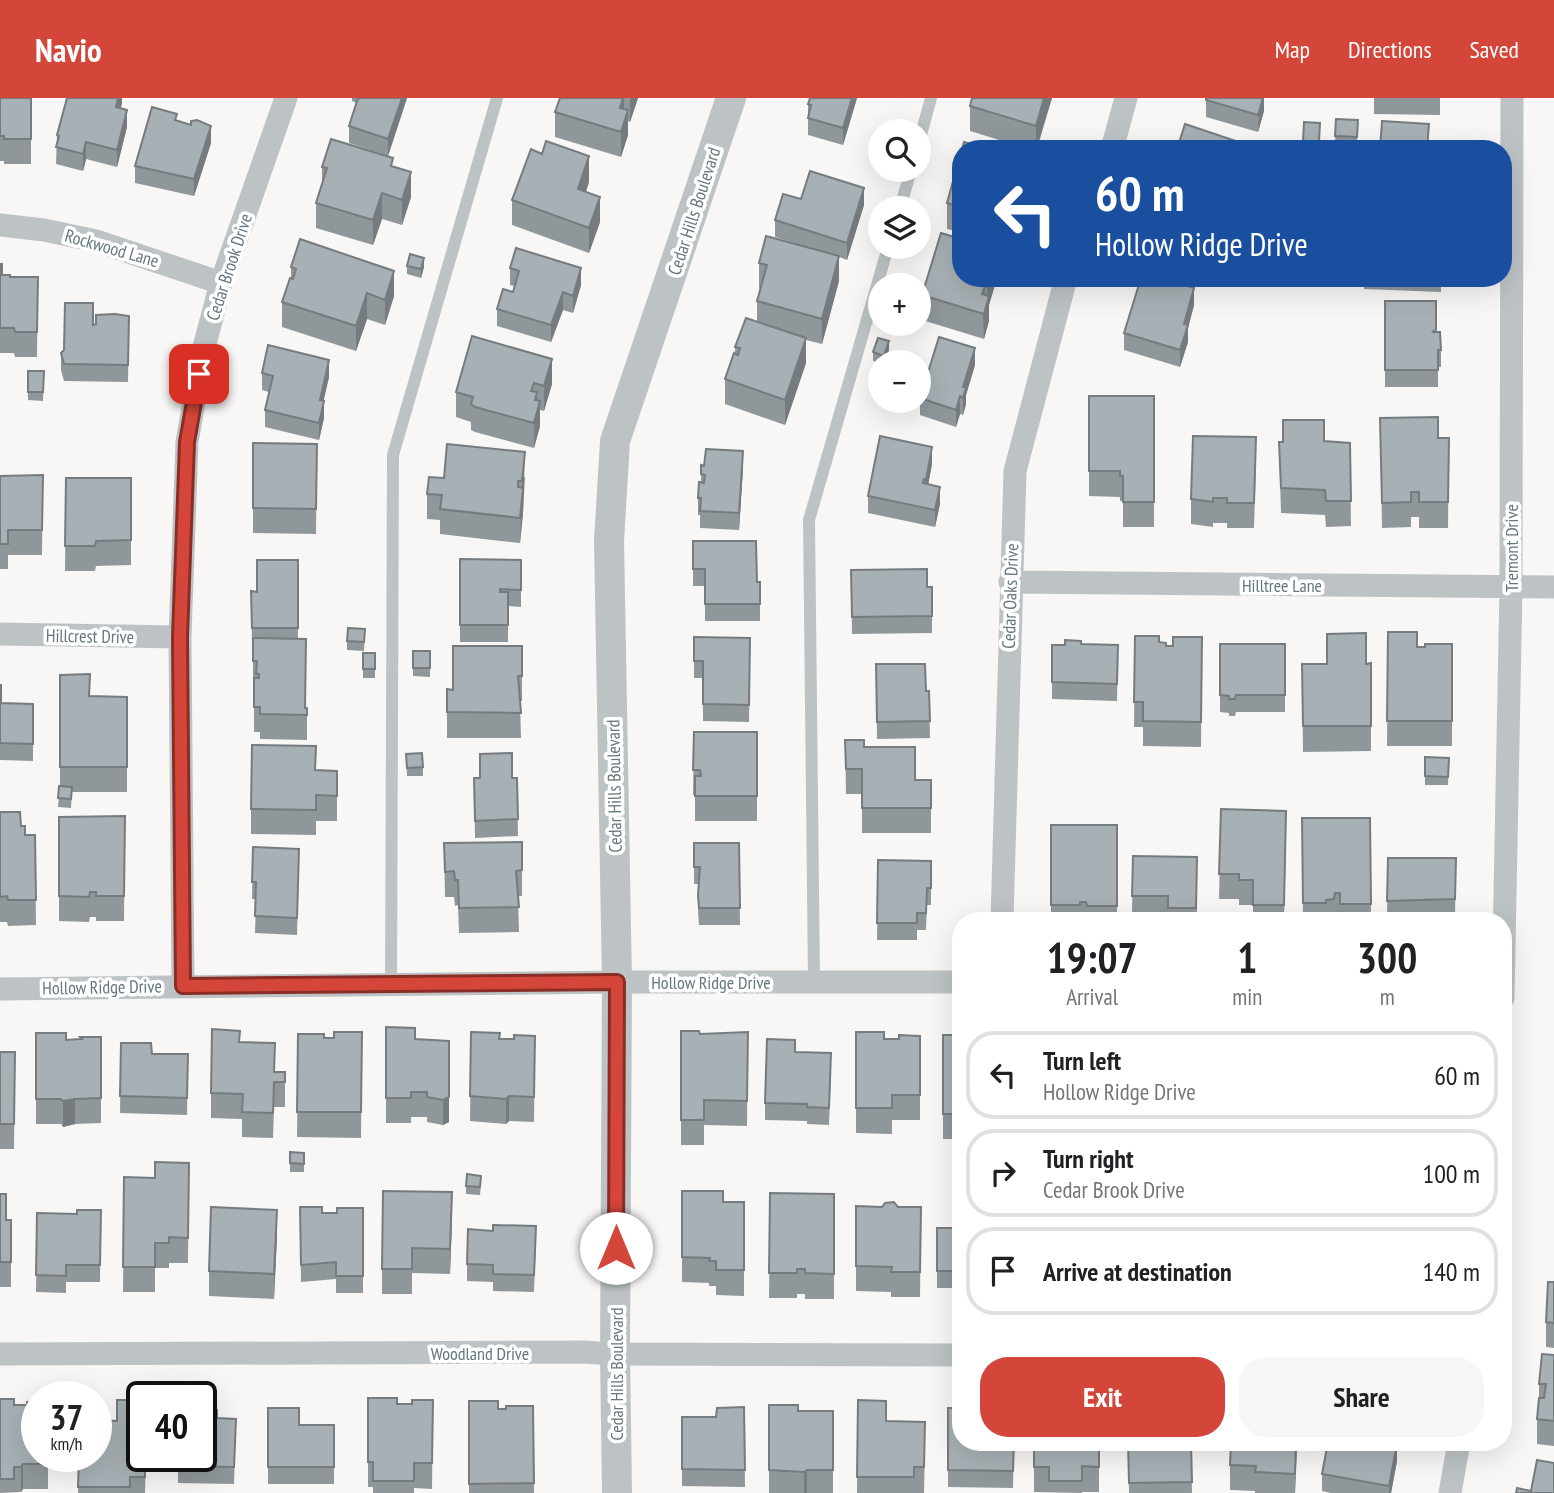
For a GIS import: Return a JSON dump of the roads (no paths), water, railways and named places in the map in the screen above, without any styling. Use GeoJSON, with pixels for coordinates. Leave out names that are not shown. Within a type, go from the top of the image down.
{"type":"FeatureCollection","features":[{"type":"Feature","properties":{"kind":"street","name":"Cedar Brook Drive"},"geometry":{"type":"LineString","coordinates":[[183,986],[180,637],[187,442],[203,351],[221,283],[286,98]]}},
{"type":"Feature","properties":{"kind":"street","name":"Cedar Hills Boulevard"},"geometry":{"type":"LineString","coordinates":[[617,1493],[617,982],[609,541],[615,442],[731,98]]}},
{"type":"Feature","properties":{"kind":"street"},"geometry":{"type":"LineString","coordinates":[[1114,140],[1126,98]]}},
{"type":"Feature","properties":{"kind":"street","name":"Tremont Drive"},"geometry":{"type":"LineString","coordinates":[[1512,98],[1512,140]]}},
{"type":"Feature","properties":{"kind":"street","name":"Rockwood Lane"},"geometry":{"type":"LineString","coordinates":[[0,225],[96,240],[221,283]]}},
{"type":"Feature","properties":{"kind":"street","name":"Cedar Oaks Drive"},"geometry":{"type":"LineString","coordinates":[[1002,912],[1015,471],[1064,287]]}},
{"type":"Feature","properties":{"kind":"street","name":"Tremont Drive"},"geometry":{"type":"LineString","coordinates":[[1505,912],[1511,587],[1512,287]]}},
{"type":"Feature","properties":{"kind":"street","name":"Hilltree Lane"},"geometry":{"type":"LineString","coordinates":[[1010,582],[1554,587]]}},
{"type":"Feature","properties":{"kind":"street","name":"Hillcrest Drive"},"geometry":{"type":"LineString","coordinates":[[0,634],[180,637]]}},
{"type":"Feature","properties":{"kind":"street","name":"Hollow Ridge Drive"},"geometry":{"type":"LineString","coordinates":[[0,989],[617,982],[952,982]]}},
{"type":"Feature","properties":{"kind":"street","name":"Woodland Drive"},"geometry":{"type":"LineString","coordinates":[[0,1354],[583,1352],[952,1355]]}},
{"type":"Feature","properties":{"kind":"street"},"geometry":{"type":"LineString","coordinates":[[1450,1493],[1457,1451]]}},
{"type":"Feature","properties":{"kind":"lane"},"geometry":{"type":"LineString","coordinates":[[391,984],[393,455],[497,98]]}},
{"type":"Feature","properties":{"kind":"lane"},"geometry":{"type":"LineString","coordinates":[[925,119],[931,98]]}},
{"type":"Feature","properties":{"kind":"lane"},"geometry":{"type":"LineString","coordinates":[[814,982],[809,520],[885,259]]}}]}
